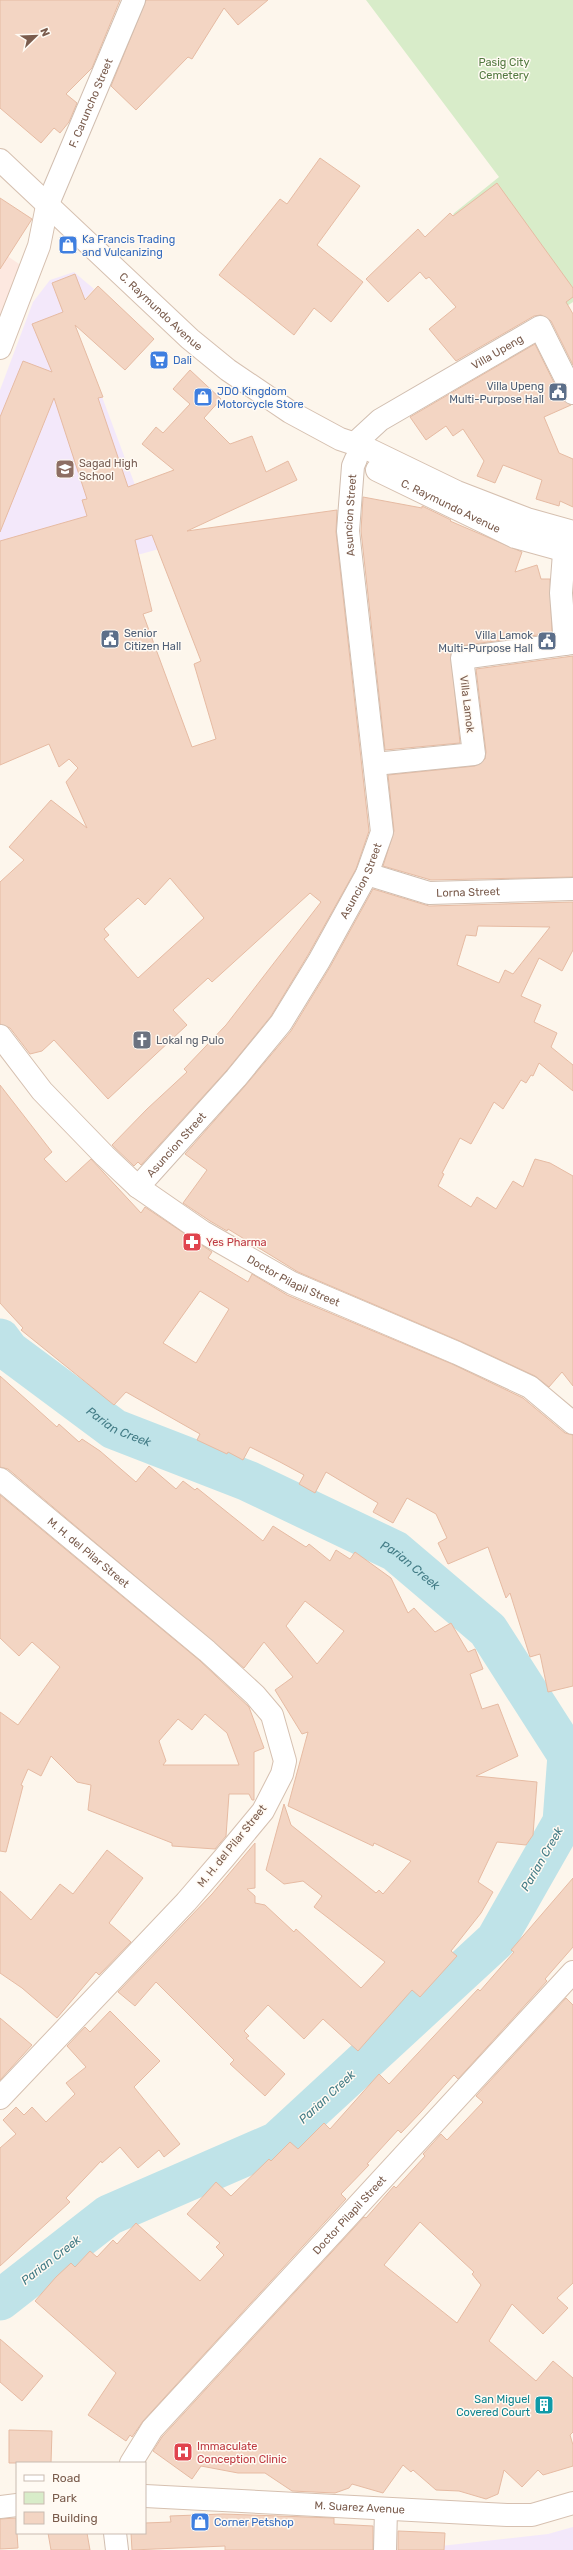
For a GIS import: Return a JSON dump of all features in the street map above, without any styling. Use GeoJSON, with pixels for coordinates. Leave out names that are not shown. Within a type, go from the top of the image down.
{"type":"FeatureCollection","features":[{"type":"Feature","properties":{"kind":"street","name":"F. Caruncho Street"},"geometry":{"type":"LineString","coordinates":[[0,348],[39,246],[47,206],[134,0]]}},
{"type":"Feature","properties":{"kind":"street","name":"C. Raymundo Avenue"},"geometry":{"type":"LineString","coordinates":[[0,160],[170,321],[228,370],[290,412],[451,508],[515,537],[569,553]]}},
{"type":"Feature","properties":{"kind":"street","name":"Villa Upeng"},"geometry":{"type":"LineString","coordinates":[[350,447],[380,420],[540,327],[573,393]]}},
{"type":"Feature","properties":{"kind":"street","name":"C. Raymundo Avenue"},"geometry":{"type":"LineString","coordinates":[[350,447],[457,492],[527,519],[573,532]]}},
{"type":"Feature","properties":{"kind":"street","name":"Asuncion Street"},"geometry":{"type":"LineString","coordinates":[[138,1186],[236,1078],[281,1023],[319,961],[367,874],[382,832],[348,531],[353,466],[350,447]]}},
{"type":"Feature","properties":{"kind":"street","name":"Villa Lamok"},"geometry":{"type":"LineString","coordinates":[[375,764],[474,754],[462,658],[569,643],[561,593],[569,553]]}},
{"type":"Feature","properties":{"kind":"street","name":"Lorna Street"},"geometry":{"type":"LineString","coordinates":[[367,874],[429,893],[573,889]]}},
{"type":"Feature","properties":{"kind":"street","name":"Doctor Pilapil Street"},"geometry":{"type":"LineString","coordinates":[[0,1036],[42,1091],[138,1186],[203,1232],[292,1283],[457,1353],[530,1387],[573,1423]]}},
{"type":"Feature","properties":{"kind":"street","name":"M. H. del Pilar Street"},"geometry":{"type":"LineString","coordinates":[[0,1479],[207,1651],[255,1695],[272,1715],[284,1750],[285,1760],[282,1774],[263,1811],[224,1858],[186,1902],[0,2098]]}},
{"type":"Feature","properties":{"kind":"street","name":"Doctor Pilapil Street"},"geometry":{"type":"LineString","coordinates":[[132,2462],[152,2429],[573,1972]]}},
{"type":"Feature","properties":{"kind":"street","name":"M. Suarez Avenue"},"geometry":{"type":"LineString","coordinates":[[146,2496],[532,2515],[573,2503]]}},
{"type":"Feature","properties":{"kind":"street"},"geometry":{"type":"LineString","coordinates":[[0,2508],[16,2505]]}},
{"type":"Feature","properties":{"kind":"street"},"geometry":{"type":"LineString","coordinates":[[386,2509],[386,2550]]}},
{"type":"Feature","properties":{"kind":"street"},"geometry":{"type":"LineString","coordinates":[[115,2534],[117,2550]]}},
{"type":"Feature","properties":{"kind":"shaded area"},"geometry":{"type":"Polygon","coordinates":[[[0,251],[22,266],[0,321],[0,251]]]}},
{"type":"Feature","properties":{"kind":"shaded area","name":"Sagad High School"},"geometry":{"type":"Polygon","coordinates":[[[74,272],[94,289],[71,314],[159,549],[0,593],[0,390],[33,302],[50,280],[74,272]]]}},
{"type":"Feature","properties":{"kind":"shaded area"},"geometry":{"type":"Polygon","coordinates":[[[573,2527],[573,2550],[405,2550],[548,2534],[573,2527]]]}},
{"type":"Feature","properties":{"kind":"green space","name":"Pasig City Cemetery"},"geometry":{"type":"Polygon","coordinates":[[[366,0],[573,0],[573,302],[543,322],[453,214],[499,177],[366,0]]]}},
{"type":"Feature","properties":{"kind":"building"},"geometry":{"type":"Polygon","coordinates":[[[0,0],[120,0],[92,68],[66,94],[77,103],[69,122],[60,133],[54,128],[41,143],[0,108],[0,0]]]}},
{"type":"Feature","properties":{"kind":"building"},"geometry":{"type":"Polygon","coordinates":[[[146,0],[268,0],[238,25],[224,8],[192,59],[188,57],[136,110],[111,86],[146,0]]]}},
{"type":"Feature","properties":{"kind":"building"},"geometry":{"type":"Polygon","coordinates":[[[320,158],[360,186],[317,245],[363,282],[331,322],[314,308],[294,335],[219,275],[280,199],[287,204],[320,158]]]}},
{"type":"Feature","properties":{"kind":"building"},"geometry":{"type":"Polygon","coordinates":[[[497,183],[573,288],[573,297],[566,302],[573,314],[573,365],[551,321],[541,315],[534,316],[456,361],[429,329],[456,307],[429,277],[426,279],[420,272],[388,302],[366,279],[418,229],[425,237],[450,213],[453,216],[497,183]]]}},
{"type":"Feature","properties":{"kind":"building"},"geometry":{"type":"Polygon","coordinates":[[[0,198],[32,219],[0,269],[0,198]]]}},
{"type":"Feature","properties":{"kind":"building"},"geometry":{"type":"Polygon","coordinates":[[[75,274],[85,300],[98,286],[154,339],[125,370],[75,325],[103,397],[98,398],[128,487],[174,470],[142,444],[156,427],[163,433],[190,404],[173,389],[190,370],[221,399],[204,418],[230,444],[252,436],[266,472],[288,461],[297,480],[187,531],[337,510],[336,532],[369,831],[356,869],[308,955],[271,1016],[227,1070],[141,1165],[138,1162],[134,1166],[112,1145],[147,1109],[187,1072],[184,1069],[226,1025],[321,902],[310,893],[212,982],[208,978],[173,1010],[187,1025],[108,1099],[54,1040],[42,1051],[30,1054],[10,1028],[0,1024],[0,882],[24,860],[9,847],[51,800],[87,828],[66,782],[78,768],[69,759],[59,767],[49,744],[0,765],[0,541],[87,516],[82,500],[87,499],[54,398],[0,532],[0,417],[23,361],[52,372],[32,324],[63,312],[52,283],[75,274]],[[152,535],[135,540],[152,611],[143,614],[192,747],[216,739],[194,664],[201,661],[152,535]],[[170,878],[145,905],[138,898],[104,929],[109,935],[104,939],[138,978],[204,918],[170,878]]]}},
{"type":"Feature","properties":{"kind":"building"},"geometry":{"type":"Polygon","coordinates":[[[535,344],[562,399],[571,405],[544,417],[559,453],[573,459],[573,507],[560,501],[559,506],[536,499],[542,480],[503,465],[495,483],[477,476],[484,461],[463,429],[453,436],[446,426],[426,440],[410,417],[535,344]]]}},
{"type":"Feature","properties":{"kind":"building"},"geometry":{"type":"Polygon","coordinates":[[[363,497],[422,508],[422,506],[451,520],[450,521],[522,552],[515,572],[537,565],[541,579],[550,579],[552,633],[460,646],[451,653],[460,743],[385,750],[361,531],[363,497]]]}},
{"type":"Feature","properties":{"kind":"building"},"geometry":{"type":"Polygon","coordinates":[[[573,656],[573,877],[431,880],[383,866],[394,831],[388,775],[475,766],[485,759],[486,752],[476,669],[573,656]]]}},
{"type":"Feature","properties":{"kind":"building"},"geometry":{"type":"Polygon","coordinates":[[[373,889],[429,906],[573,902],[573,950],[562,971],[539,958],[521,996],[541,1005],[534,1022],[557,1033],[551,1047],[573,1065],[573,1091],[539,1063],[533,1076],[531,1075],[526,1083],[521,1080],[503,1109],[494,1102],[471,1144],[460,1138],[442,1173],[444,1174],[438,1186],[471,1207],[477,1197],[496,1209],[513,1181],[523,1187],[535,1159],[550,1163],[573,1176],[573,1386],[562,1372],[549,1387],[535,1376],[462,1342],[298,1272],[228,1229],[227,1231],[210,1221],[183,1203],[207,1170],[185,1154],[291,1031],[330,967],[373,889]],[[478,926],[476,936],[466,935],[457,965],[499,983],[505,970],[513,974],[550,927],[478,926]]]}},
{"type":"Feature","properties":{"kind":"building"},"geometry":{"type":"Polygon","coordinates":[[[0,1085],[52,1152],[44,1159],[66,1182],[91,1159],[141,1213],[145,1207],[212,1252],[208,1258],[248,1282],[252,1274],[287,1295],[452,1364],[523,1398],[565,1433],[573,1435],[573,1686],[548,1692],[540,1654],[530,1657],[510,1593],[506,1598],[488,1547],[448,1564],[438,1543],[447,1538],[436,1514],[407,1498],[393,1523],[373,1512],[378,1503],[326,1472],[315,1493],[299,1484],[304,1475],[280,1462],[250,1447],[243,1460],[228,1452],[227,1454],[197,1440],[200,1434],[126,1392],[114,1405],[21,1330],[23,1328],[0,1303],[0,1085]],[[200,1291],[163,1343],[196,1363],[229,1309],[200,1291]]]}},
{"type":"Feature","properties":{"kind":"building"},"geometry":{"type":"Polygon","coordinates":[[[0,1376],[57,1427],[59,1424],[79,1442],[82,1439],[100,1451],[136,1482],[149,1466],[176,1489],[183,1481],[195,1490],[197,1488],[263,1541],[273,1526],[306,1547],[309,1544],[330,1561],[336,1550],[350,1559],[355,1552],[391,1578],[408,1613],[414,1608],[435,1632],[451,1623],[468,1652],[475,1649],[483,1669],[470,1674],[482,1709],[498,1704],[518,1756],[476,1776],[537,1782],[533,1835],[526,1845],[497,1842],[478,1882],[493,1892],[481,1913],[451,1951],[457,1956],[420,1997],[412,1990],[358,2051],[323,2019],[304,2039],[268,2005],[244,2031],[249,2036],[246,2038],[285,2074],[265,2096],[230,2064],[234,2060],[156,1982],[135,2006],[118,1992],[212,1894],[255,1843],[255,1888],[247,1889],[255,1896],[255,1903],[265,1905],[294,1932],[296,1929],[361,1988],[385,1962],[314,1907],[322,1896],[303,1881],[284,1884],[266,1870],[284,1804],[291,1825],[376,1893],[379,1890],[383,1894],[411,1861],[374,1843],[373,1846],[288,1806],[308,1732],[302,1734],[275,1690],[293,1677],[264,1642],[244,1668],[8,1469],[0,1467],[0,1376]],[[305,1601],[286,1626],[317,1664],[344,1631],[305,1601]]]}},
{"type":"Feature","properties":{"kind":"building"},"geometry":{"type":"Polygon","coordinates":[[[0,1495],[199,1660],[249,1707],[264,1748],[254,1752],[254,1800],[252,1800],[249,1794],[229,1794],[226,1836],[215,1849],[172,1846],[172,1843],[88,1810],[91,1785],[77,1782],[51,1756],[41,1776],[28,1769],[21,1785],[23,1786],[6,1852],[0,1851],[0,1712],[18,1725],[60,1667],[32,1642],[19,1656],[0,1638],[0,1495]],[[205,1714],[192,1730],[178,1719],[159,1741],[166,1761],[163,1765],[239,1765],[227,1733],[205,1714]]]}},
{"type":"Feature","properties":{"kind":"building"},"geometry":{"type":"Polygon","coordinates":[[[107,1850],[143,1878],[109,1923],[131,1942],[99,1975],[96,1972],[57,2018],[22,1988],[0,1973],[0,1891],[31,1920],[60,1884],[73,1894],[107,1850]]]}},
{"type":"Feature","properties":{"kind":"building"},"geometry":{"type":"Polygon","coordinates":[[[573,1878],[573,1947],[545,1979],[547,1981],[458,2079],[454,2075],[401,2133],[398,2130],[367,2164],[369,2165],[341,2194],[346,2199],[143,2421],[132,2437],[130,2435],[126,2441],[88,2415],[116,2373],[35,2301],[56,2277],[71,2263],[75,2267],[90,2251],[97,2257],[113,2240],[117,2244],[136,2223],[200,2281],[224,2255],[216,2247],[220,2243],[187,2214],[216,2182],[231,2196],[269,2159],[271,2161],[290,2142],[298,2149],[324,2123],[330,2129],[379,2074],[389,2084],[478,1989],[480,1991],[514,1952],[511,1950],[573,1878]]]}},
{"type":"Feature","properties":{"kind":"building"},"geometry":{"type":"Polygon","coordinates":[[[566,1998],[573,2005],[573,2283],[557,2298],[568,2308],[543,2334],[512,2304],[489,2341],[536,2381],[553,2361],[573,2378],[573,2432],[570,2435],[573,2445],[573,2466],[543,2475],[538,2470],[522,2487],[504,2470],[498,2494],[486,2499],[459,2491],[436,2490],[413,2470],[411,2472],[403,2465],[383,2493],[352,2484],[349,2488],[335,2493],[292,2491],[265,2473],[238,2473],[201,2466],[192,2479],[153,2451],[162,2437],[364,2217],[366,2218],[394,2186],[396,2188],[425,2156],[423,2154],[441,2134],[447,2140],[483,2102],[476,2096],[566,1998]],[[420,2222],[384,2265],[457,2323],[481,2285],[472,2274],[474,2272],[420,2222]]]}},
{"type":"Feature","properties":{"kind":"building"},"geometry":{"type":"Polygon","coordinates":[[[110,2011],[160,2061],[134,2087],[180,2144],[164,2157],[159,2150],[138,2168],[120,2147],[102,2163],[101,2161],[66,2198],[70,2202],[0,2266],[0,2148],[16,2134],[3,2120],[16,2107],[24,2115],[32,2107],[46,2122],[75,2094],[66,2083],[86,2067],[67,2046],[85,2027],[90,2032],[110,2011]]]}},
{"type":"Feature","properties":{"kind":"building"},"geometry":{"type":"Polygon","coordinates":[[[0,2018],[32,2045],[0,2080],[0,2018]]]}},
{"type":"Feature","properties":{"kind":"building"},"geometry":{"type":"Polygon","coordinates":[[[0,2339],[43,2376],[22,2401],[0,2382],[0,2339]]]}},
{"type":"Feature","properties":{"kind":"building"},"geometry":{"type":"Polygon","coordinates":[[[9,2430],[52,2431],[51,2462],[9,2463],[9,2430]]]}},
{"type":"Feature","properties":{"kind":"building"},"geometry":{"type":"Polygon","coordinates":[[[223,2514],[334,2518],[334,2524],[373,2526],[373,2550],[225,2550],[225,2546],[132,2550],[131,2534],[146,2534],[146,2523],[171,2522],[170,2516],[223,2514]]]}},
{"type":"Feature","properties":{"kind":"building"},"geometry":{"type":"Polygon","coordinates":[[[16,2518],[18,2548],[0,2549],[0,2519],[16,2518]]]}},
{"type":"Feature","properties":{"kind":"building"},"geometry":{"type":"Polygon","coordinates":[[[398,2531],[445,2533],[444,2550],[398,2550],[398,2531]]]}},
{"type":"Feature","properties":{"kind":"building"},"geometry":{"type":"Polygon","coordinates":[[[48,2534],[87,2534],[90,2550],[51,2550],[48,2534]]]}},
{"type":"Feature","properties":{"kind":"waterway","name":"Parian Creek"},"geometry":{"type":"LineString","coordinates":[[0,1339],[9,1351],[114,1429],[248,1481],[395,1551],[488,1630],[568,1755],[563,1822],[496,1940],[277,2142],[109,2215],[0,2300]]}},
{"type":"Feature","properties":{"kind":"place","name":"Ka Francis Trading and Vulcanizing"},"geometry":{"type":"Point","coordinates":[68,245]}},
{"type":"Feature","properties":{"kind":"place","name":"Dali"},"geometry":{"type":"Point","coordinates":[159,360]}},
{"type":"Feature","properties":{"kind":"place","name":"Villa Upeng Multi-Purpose Hall"},"geometry":{"type":"Point","coordinates":[558,392]}},
{"type":"Feature","properties":{"kind":"place","name":"JDO Kingdom Motorcycle Store"},"geometry":{"type":"Point","coordinates":[203,397]}},
{"type":"Feature","properties":{"kind":"place","name":"Sagad High School"},"geometry":{"type":"Point","coordinates":[65,469]}},
{"type":"Feature","properties":{"kind":"place","name":"Senior Citizen Hall"},"geometry":{"type":"Point","coordinates":[110,639]}},
{"type":"Feature","properties":{"kind":"place","name":"Villa Lamok Multi-Purpose Hall"},"geometry":{"type":"Point","coordinates":[547,641]}},
{"type":"Feature","properties":{"kind":"place","name":"Lokal ng Pulo"},"geometry":{"type":"Point","coordinates":[142,1040]}},
{"type":"Feature","properties":{"kind":"place","name":"Yes Pharma"},"geometry":{"type":"Point","coordinates":[192,1242]}},
{"type":"Feature","properties":{"kind":"place","name":"San Miguel Covered Court"},"geometry":{"type":"Point","coordinates":[544,2405]}},
{"type":"Feature","properties":{"kind":"place","name":"Immaculate Conception Clinic"},"geometry":{"type":"Point","coordinates":[183,2452]}},
{"type":"Feature","properties":{"kind":"place","name":"Corner Petshop"},"geometry":{"type":"Point","coordinates":[200,2522]}}]}
